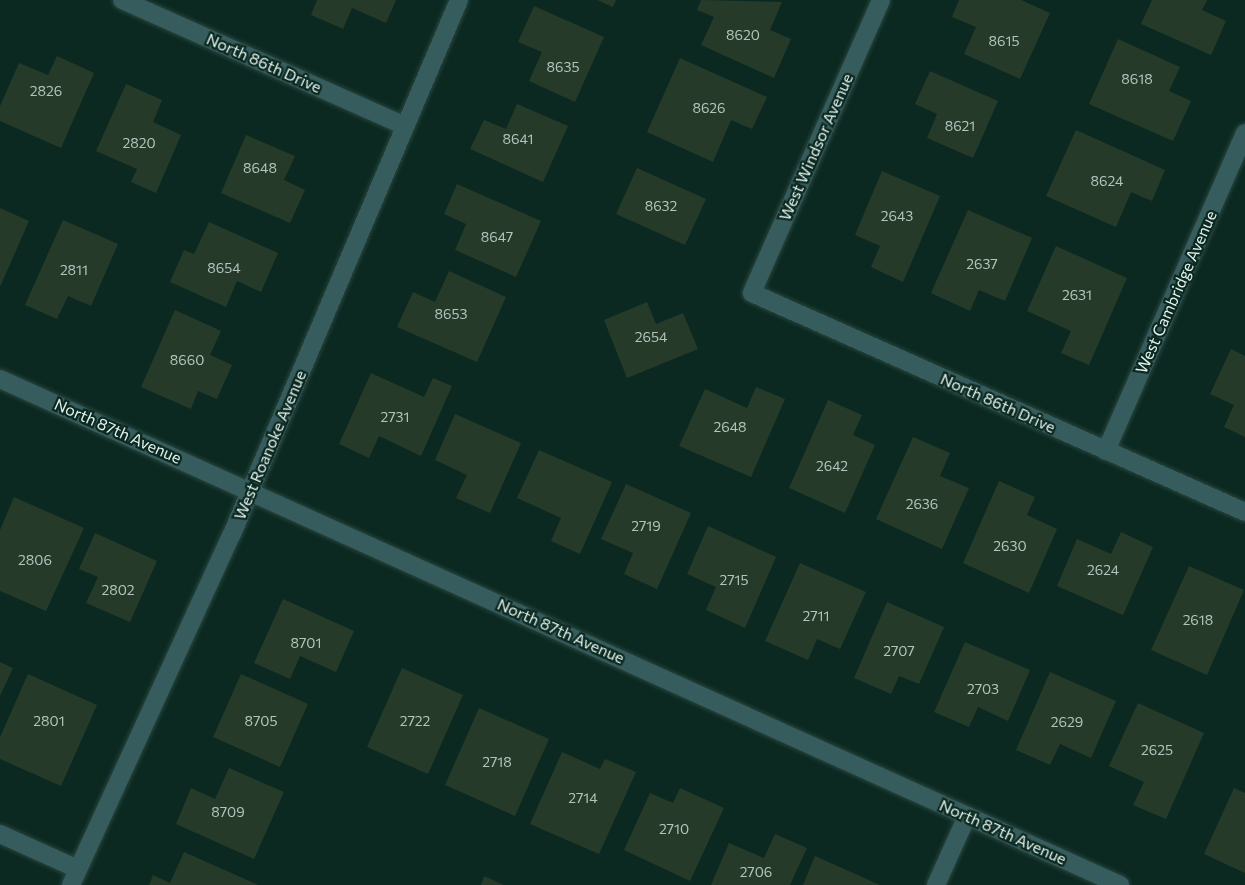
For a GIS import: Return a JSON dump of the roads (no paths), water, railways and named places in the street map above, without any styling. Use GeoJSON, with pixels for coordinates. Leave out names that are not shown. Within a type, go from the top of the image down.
{"type":"FeatureCollection","features":[{"type":"Feature","properties":{"kind":"street","name":"North 86th Drive"},"geometry":{"type":"LineString","coordinates":[[122,0],[405,126]]}},
{"type":"Feature","properties":{"kind":"street","name":"West Roanoke Avenue"},"geometry":{"type":"LineString","coordinates":[[74,877],[251,490],[459,0]]}},
{"type":"Feature","properties":{"kind":"street","name":"West Windsor Avenue"},"geometry":{"type":"LineString","coordinates":[[752,293],[881,0]]}},
{"type":"Feature","properties":{"kind":"street","name":"West Cambridge Avenue"},"geometry":{"type":"LineString","coordinates":[[1106,451],[1245,133]]}},
{"type":"Feature","properties":{"kind":"street","name":"North 86th Drive"},"geometry":{"type":"LineString","coordinates":[[752,293],[1245,512]]}},
{"type":"Feature","properties":{"kind":"street","name":"North 87th Avenue"},"geometry":{"type":"LineString","coordinates":[[0,379],[251,490],[1120,885]]}},
{"type":"Feature","properties":{"kind":"street"},"geometry":{"type":"LineString","coordinates":[[936,885],[967,816]]}},
{"type":"Feature","properties":{"kind":"street"},"geometry":{"type":"LineString","coordinates":[[0,834],[74,877]]}}]}
